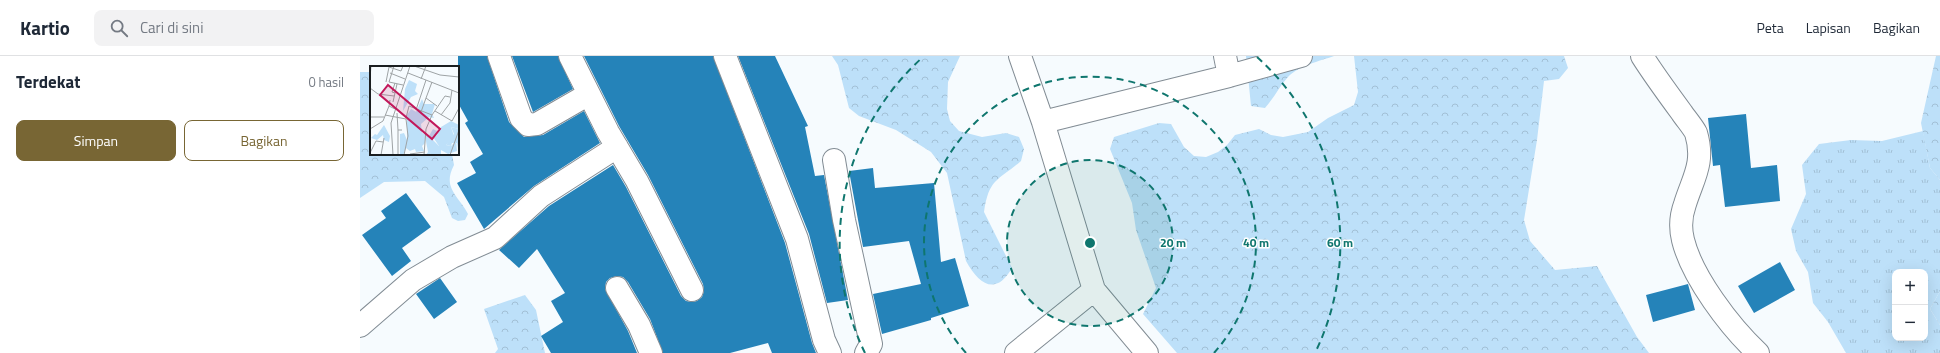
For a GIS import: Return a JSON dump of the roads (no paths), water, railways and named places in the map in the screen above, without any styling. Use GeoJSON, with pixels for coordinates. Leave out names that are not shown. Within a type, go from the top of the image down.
{"type":"FeatureCollection","features":[{"type":"Feature","properties":{"kind":"street"},"geometry":{"type":"LineString","coordinates":[[499,56],[521,118],[528,125],[537,124],[589,94]]}},
{"type":"Feature","properties":{"kind":"street"},"geometry":{"type":"LineString","coordinates":[[570,56],[616,147],[637,181],[692,290]]}},
{"type":"Feature","properties":{"kind":"street"},"geometry":{"type":"LineString","coordinates":[[725,56],[797,239],[824,340],[830,353]]}},
{"type":"Feature","properties":{"kind":"street"},"geometry":{"type":"LineString","coordinates":[[1020,56],[1043,122],[1094,290],[1147,353]]}},
{"type":"Feature","properties":{"kind":"street"},"geometry":{"type":"LineString","coordinates":[[1043,122],[1227,66],[1301,56]]}},
{"type":"Feature","properties":{"kind":"street"},"geometry":{"type":"LineString","coordinates":[[1642,56],[1695,132],[1698,150],[1698,170],[1685,204],[1681,223],[1682,239],[1688,256],[1714,301],[1739,336],[1758,353]]}},
{"type":"Feature","properties":{"kind":"street"},"geometry":{"type":"LineString","coordinates":[[360,326],[413,280],[452,257],[495,238],[541,196],[616,147]]}},
{"type":"Feature","properties":{"kind":"street"},"geometry":{"type":"LineString","coordinates":[[834,160],[844,220],[870,338],[870,344],[866,353]]}},
{"type":"Feature","properties":{"kind":"street"},"geometry":{"type":"LineString","coordinates":[[617,288],[639,325],[651,353]]}},
{"type":"Feature","properties":{"kind":"street"},"geometry":{"type":"LineString","coordinates":[[1016,353],[1094,290]]}}]}
